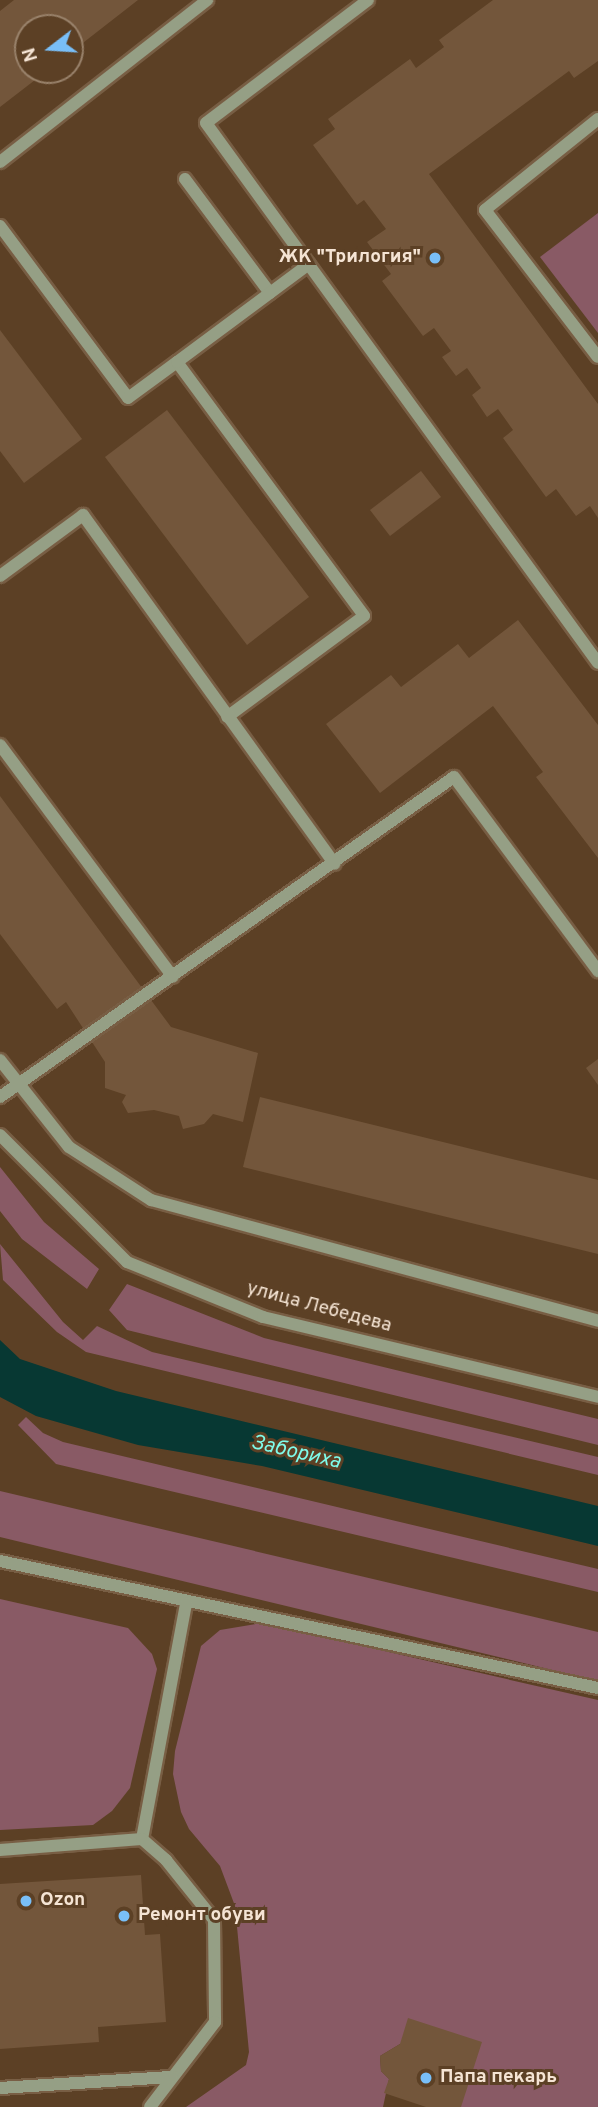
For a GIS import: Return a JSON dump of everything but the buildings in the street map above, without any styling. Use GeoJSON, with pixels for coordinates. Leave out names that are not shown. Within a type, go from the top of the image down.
{"type":"FeatureCollection","features":[{"type":"Feature","properties":{"kind":"street"},"geometry":{"type":"LineString","coordinates":[[0,163],[207,0]]}},
{"type":"Feature","properties":{"kind":"street"},"geometry":{"type":"LineString","coordinates":[[368,0],[206,123],[598,663]]}},
{"type":"Feature","properties":{"kind":"street"},"geometry":{"type":"LineString","coordinates":[[598,119],[485,210],[598,357]]}},
{"type":"Feature","properties":{"kind":"street"},"geometry":{"type":"LineString","coordinates":[[185,178],[270,293]]}},
{"type":"Feature","properties":{"kind":"street"},"geometry":{"type":"LineString","coordinates":[[0,226],[128,398],[309,264]]}},
{"type":"Feature","properties":{"kind":"street"},"geometry":{"type":"LineString","coordinates":[[177,362],[364,616],[227,717]]}},
{"type":"Feature","properties":{"kind":"street"},"geometry":{"type":"LineString","coordinates":[[1,574],[83,515],[335,864]]}},
{"type":"Feature","properties":{"kind":"street"},"geometry":{"type":"LineString","coordinates":[[0,745],[173,977]]}},
{"type":"Feature","properties":{"kind":"street"},"geometry":{"type":"LineString","coordinates":[[0,1097],[335,864],[454,777],[598,971]]}},
{"type":"Feature","properties":{"kind":"street"},"geometry":{"type":"LineString","coordinates":[[0,1060],[69,1147],[151,1200],[598,1321]]}},
{"type":"Feature","properties":{"kind":"street","name":"улица Лебедева"},"geometry":{"type":"LineString","coordinates":[[0,1135],[127,1262],[263,1317],[598,1398]]}},
{"type":"Feature","properties":{"kind":"street"},"geometry":{"type":"LineString","coordinates":[[0,1561],[186,1603],[598,1688]]}},
{"type":"Feature","properties":{"kind":"street"},"geometry":{"type":"LineString","coordinates":[[142,1839],[186,1603]]}},
{"type":"Feature","properties":{"kind":"street"},"geometry":{"type":"LineString","coordinates":[[0,1850],[142,1839],[166,1860],[214,1920],[215,2022],[150,2107]]}},
{"type":"Feature","properties":{"kind":"street"},"geometry":{"type":"LineString","coordinates":[[0,2088],[172,2077]]}},
{"type":"Feature","properties":{"kind":"shaded area"},"geometry":{"type":"Polygon","coordinates":[[[598,213],[598,333],[540,257],[598,213]]]}},
{"type":"Feature","properties":{"kind":"shaded area"},"geometry":{"type":"Polygon","coordinates":[[[0,1167],[44,1222],[99,1269],[87,1289],[22,1239],[0,1211],[0,1167]]]}},
{"type":"Feature","properties":{"kind":"shaded area"},"geometry":{"type":"Polygon","coordinates":[[[0,1244],[63,1322],[83,1340],[97,1326],[152,1352],[598,1457],[598,1475],[86,1352],[57,1332],[3,1280],[0,1244]]]}},
{"type":"Feature","properties":{"kind":"shaded area"},"geometry":{"type":"Polygon","coordinates":[[[127,1284],[264,1338],[598,1419],[598,1445],[127,1330],[109,1310],[127,1284]]]}},
{"type":"Feature","properties":{"kind":"shaded area"},"geometry":{"type":"Polygon","coordinates":[[[26,1417],[43,1433],[63,1442],[598,1569],[598,1592],[56,1464],[18,1425],[26,1417]]]}},
{"type":"Feature","properties":{"kind":"shaded area"},"geometry":{"type":"Polygon","coordinates":[[[0,1491],[598,1632],[598,1681],[0,1537],[0,1491]]]}},
{"type":"Feature","properties":{"kind":"shaded area"},"geometry":{"type":"Polygon","coordinates":[[[0,1599],[128,1628],[152,1654],[157,1669],[130,1788],[112,1811],[93,1825],[0,1830],[0,1599]]]}},
{"type":"Feature","properties":{"kind":"shaded area"},"geometry":{"type":"Polygon","coordinates":[[[262,1623],[598,1700],[598,2107],[461,2107],[400,2044],[380,2056],[381,2071],[389,2079],[383,2107],[186,2107],[246,2065],[249,2052],[235,1906],[220,1866],[189,1829],[181,1812],[173,1774],[175,1751],[201,1646],[220,1630],[262,1623]]]}},
{"type":"Feature","properties":{"kind":"water","name":"Забориха"},"geometry":{"type":"Polygon","coordinates":[[[0,1340],[20,1359],[116,1391],[598,1506],[598,1546],[262,1466],[138,1445],[36,1416],[0,1397],[0,1340]]]}},
{"type":"Feature","properties":{"kind":"place","name":"ЖК \"Трилогия\""},"geometry":{"type":"Point","coordinates":[435,258]}},
{"type":"Feature","properties":{"kind":"place","name":"Ozon"},"geometry":{"type":"Point","coordinates":[26,1901]}},
{"type":"Feature","properties":{"kind":"place","name":"Ремонт обуви"},"geometry":{"type":"Point","coordinates":[124,1916]}},
{"type":"Feature","properties":{"kind":"place","name":"Папа пекарь"},"geometry":{"type":"Point","coordinates":[426,2078]}}]}
